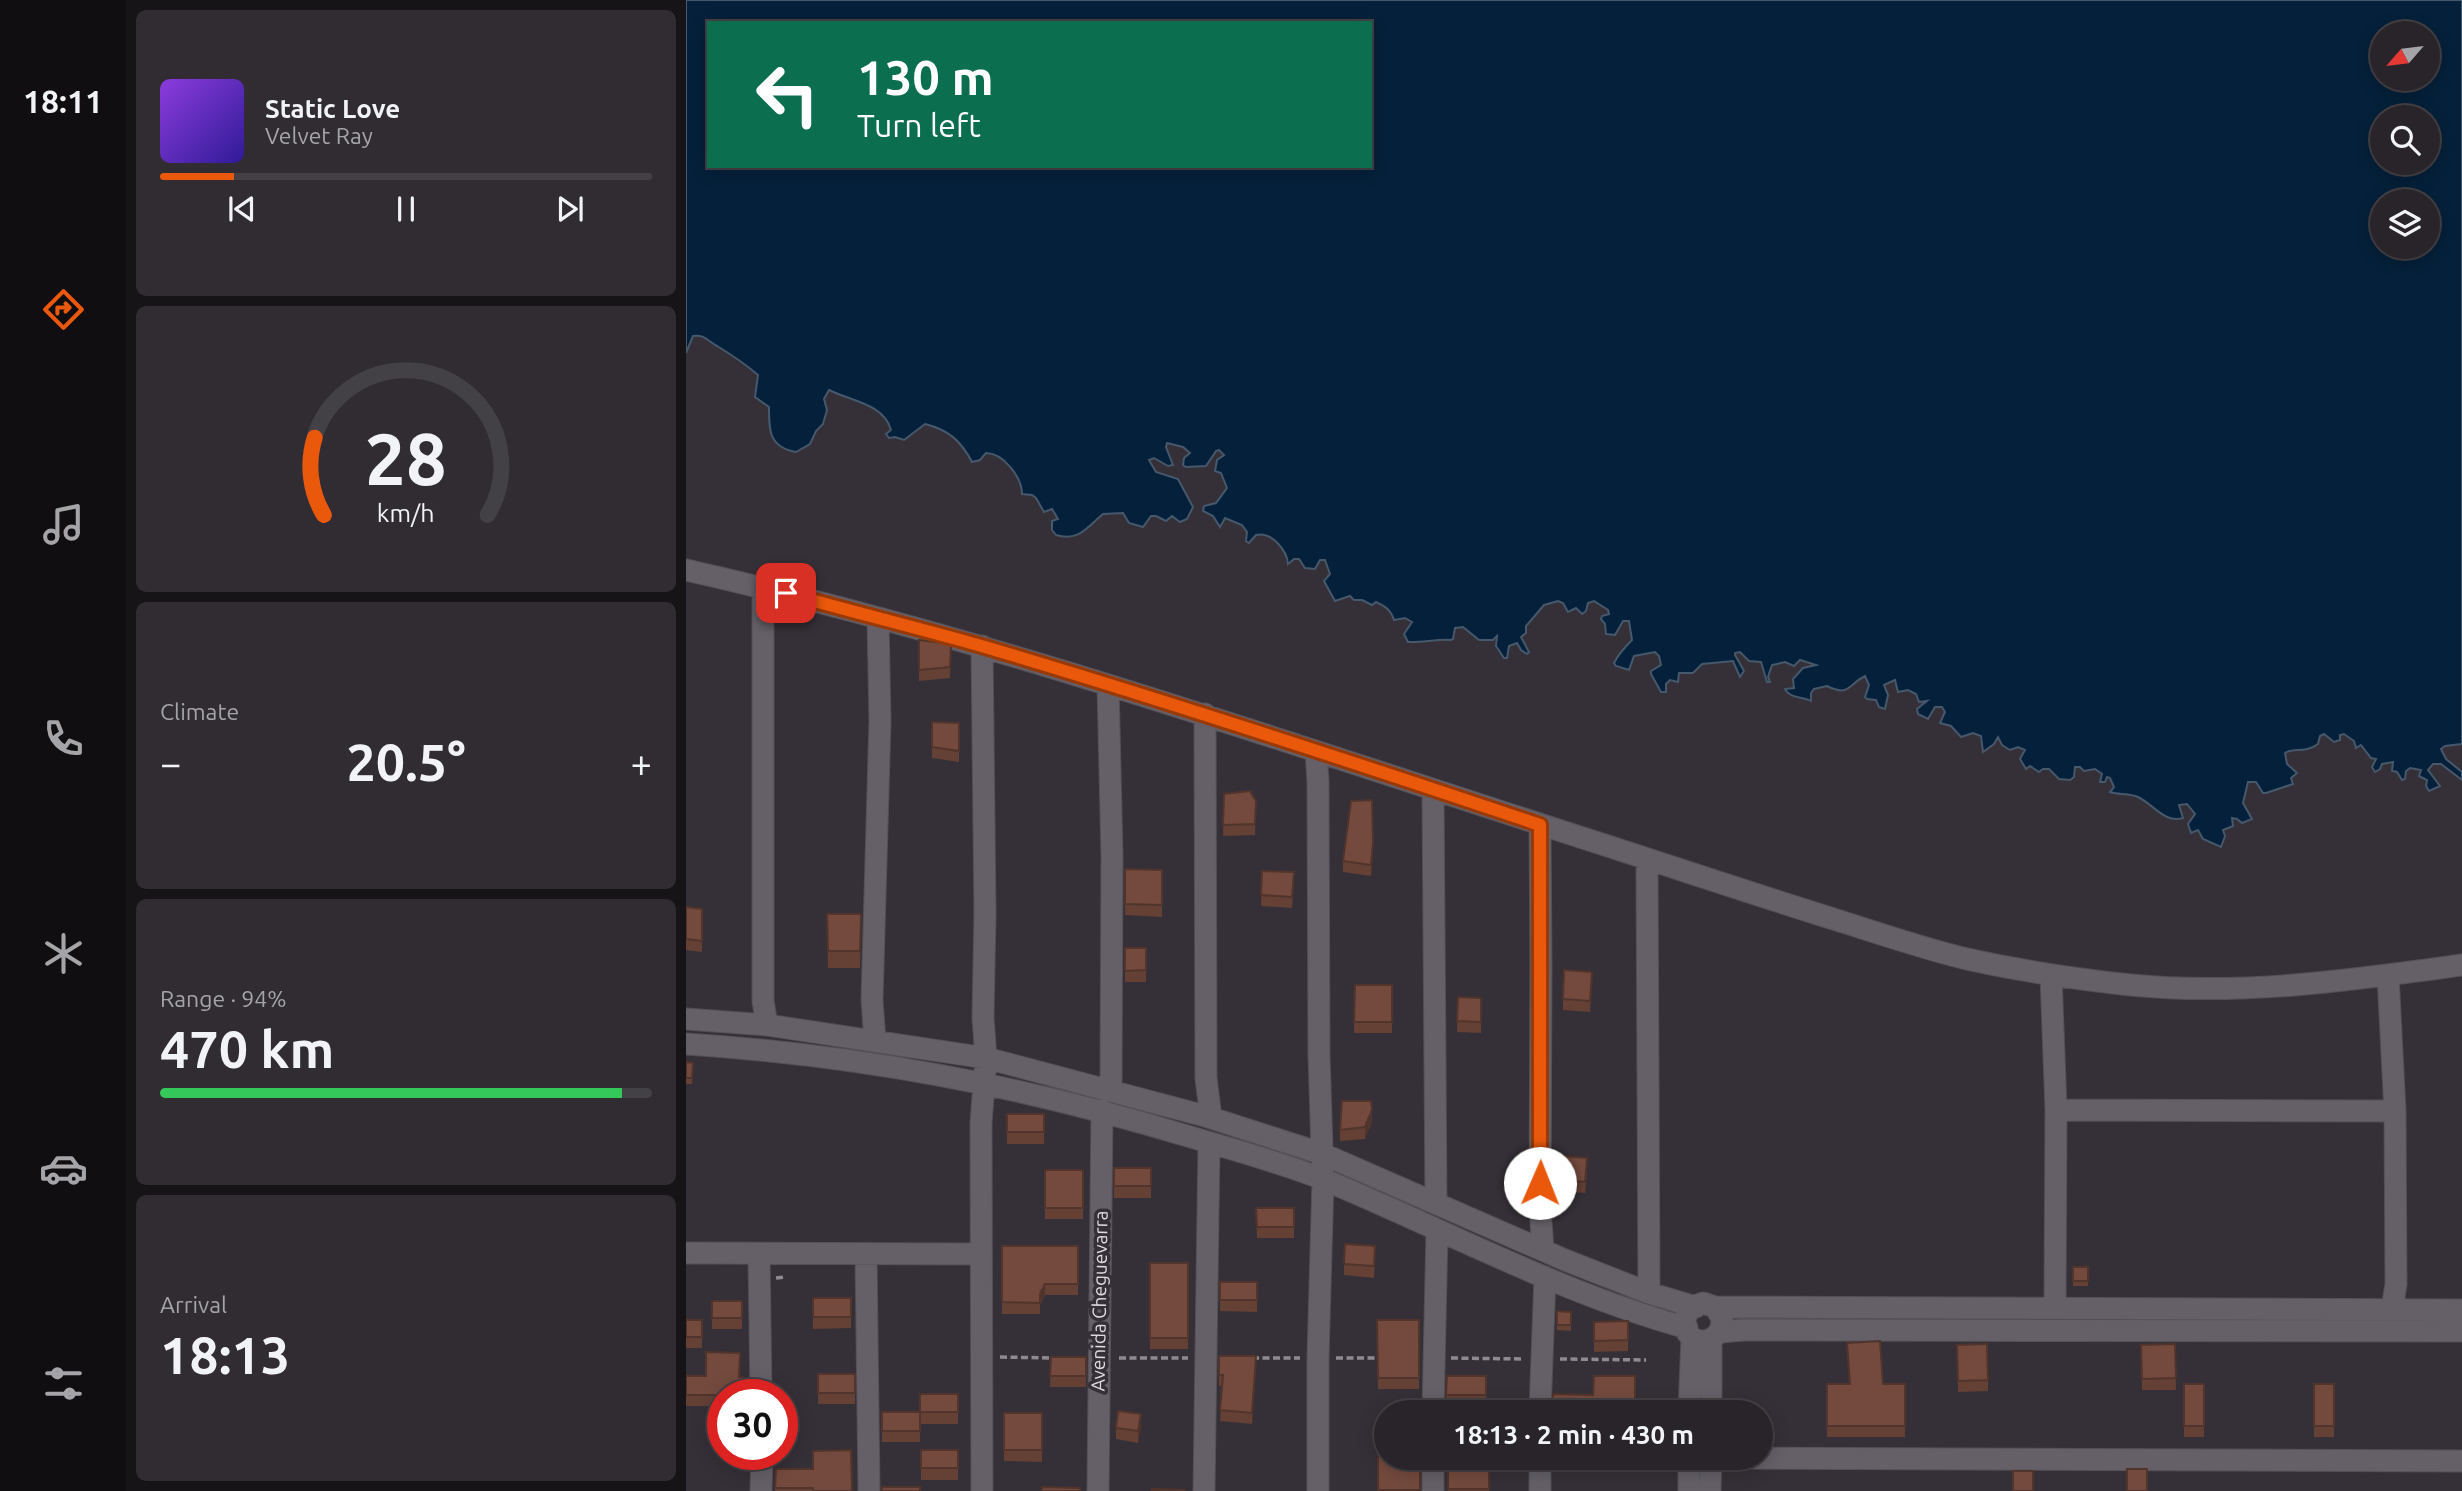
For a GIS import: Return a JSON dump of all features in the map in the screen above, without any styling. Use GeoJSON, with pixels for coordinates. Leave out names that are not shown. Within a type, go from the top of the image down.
{"type":"FeatureCollection","features":[{"type":"Feature","properties":{"kind":"street"},"geometry":{"type":"LineString","coordinates":[[686,570],[762,587],[982,646],[1205,714],[1923,948],[1968,959],[2051,975],[2130,985],[2222,988],[2318,984],[2462,965]]}},
{"type":"Feature","properties":{"kind":"street"},"geometry":{"type":"LineString","coordinates":[[762,587],[763,988],[767,1025]]}},
{"type":"Feature","properties":{"kind":"street"},"geometry":{"type":"LineString","coordinates":[[875,1041],[872,1000],[880,721],[878,619]]}},
{"type":"Feature","properties":{"kind":"street"},"geometry":{"type":"LineString","coordinates":[[982,646],[985,913],[983,1018],[986,1058],[981,1123],[982,1491]]}},
{"type":"Feature","properties":{"kind":"street","name":"Avenida Cheguevarra"},"geometry":{"type":"LineString","coordinates":[[1098,1491],[1112,856],[1108,685]]}},
{"type":"Feature","properties":{"kind":"street"},"geometry":{"type":"LineString","coordinates":[[1205,714],[1206,1079],[1211,1118]]}},
{"type":"Feature","properties":{"kind":"street"},"geometry":{"type":"LineString","coordinates":[[1315,751],[1318,782],[1320,1130],[1323,1154],[1318,1491]]}},
{"type":"Feature","properties":{"kind":"street"},"geometry":{"type":"LineString","coordinates":[[1433,790],[1436,1202]]}},
{"type":"Feature","properties":{"kind":"street"},"geometry":{"type":"LineString","coordinates":[[1540,825],[1540,1208],[1543,1250]]}},
{"type":"Feature","properties":{"kind":"street"},"geometry":{"type":"LineString","coordinates":[[1647,859],[1649,1293]]}},
{"type":"Feature","properties":{"kind":"street"},"geometry":{"type":"LineString","coordinates":[[2051,975],[2056,1110],[2055,1308]]}},
{"type":"Feature","properties":{"kind":"street"},"geometry":{"type":"LineString","coordinates":[[2388,975],[2395,1111],[2396,1284],[2392,1310]]}},
{"type":"Feature","properties":{"kind":"street"},"geometry":{"type":"LineString","coordinates":[[686,1019],[767,1025],[986,1058],[1106,1101],[1209,1143],[1323,1180],[1545,1277],[1646,1316],[1703,1334],[1743,1330],[2462,1331]]}},
{"type":"Feature","properties":{"kind":"street"},"geometry":{"type":"LineString","coordinates":[[686,1044],[771,1049],[874,1063],[1211,1118],[1323,1154],[1649,1293],[1706,1307],[1722,1318],[1703,1334],[1691,1400]]}},
{"type":"Feature","properties":{"kind":"street"},"geometry":{"type":"LineString","coordinates":[[2056,1110],[2395,1111]]}},
{"type":"Feature","properties":{"kind":"street"},"geometry":{"type":"LineString","coordinates":[[1204,1491],[1209,1143]]}},
{"type":"Feature","properties":{"kind":"street"},"geometry":{"type":"LineString","coordinates":[[1433,1400],[1437,1231]]}},
{"type":"Feature","properties":{"kind":"street"},"geometry":{"type":"LineString","coordinates":[[686,1253],[981,1254]]}},
{"type":"Feature","properties":{"kind":"street"},"geometry":{"type":"LineString","coordinates":[[760,1254],[761,1379]]}},
{"type":"Feature","properties":{"kind":"street"},"geometry":{"type":"LineString","coordinates":[[866,1254],[869,1491]]}},
{"type":"Feature","properties":{"kind":"street"},"geometry":{"type":"LineString","coordinates":[[1540,1400],[1545,1277]]}},
{"type":"Feature","properties":{"kind":"street"},"geometry":{"type":"LineString","coordinates":[[1710,1400],[1703,1334],[1684,1320],[1690,1308],[2462,1310]]}},
{"type":"Feature","properties":{"kind":"street"},"geometry":{"type":"LineString","coordinates":[[1773,1458],[2462,1461]]}},
{"type":"Feature","properties":{"kind":"street"},"geometry":{"type":"LineString","coordinates":[[761,1491],[762,1470]]}},
{"type":"Feature","properties":{"kind":"street"},"geometry":{"type":"LineString","coordinates":[[1433,1470],[1433,1491]]}},
{"type":"Feature","properties":{"kind":"street"},"geometry":{"type":"LineString","coordinates":[[1540,1470],[1540,1491]]}},
{"type":"Feature","properties":{"kind":"street"},"geometry":{"type":"LineString","coordinates":[[1689,1470],[1689,1491]]}},
{"type":"Feature","properties":{"kind":"street"},"geometry":{"type":"LineString","coordinates":[[1710,1491],[1711,1470]]}},
{"type":"Feature","properties":{"kind":"water"},"geometry":{"type":"Polygon","coordinates":[[[686,0],[2462,0],[2462,744],[2441,749],[2446,759],[2462,772],[2462,780],[2441,764],[2433,764],[2428,770],[2440,786],[2429,791],[2427,780],[2419,776],[2421,770],[2410,768],[2402,780],[2397,772],[2392,771],[2393,762],[2382,764],[2375,772],[2372,767],[2376,759],[2371,758],[2361,745],[2356,748],[2354,741],[2344,734],[2340,735],[2340,740],[2334,742],[2324,734],[2313,747],[2285,753],[2287,764],[2297,773],[2291,778],[2293,784],[2263,793],[2256,782],[2248,782],[2243,803],[2252,819],[2242,823],[2232,818],[2233,826],[2223,830],[2225,836],[2221,847],[2203,839],[2198,830],[2191,833],[2188,824],[2195,814],[2187,804],[2179,805],[2183,818],[2170,818],[2138,797],[2110,792],[2114,787],[2110,778],[2100,782],[2102,774],[2095,769],[2084,771],[2075,767],[2074,777],[2070,780],[2059,779],[2049,769],[2039,772],[2030,766],[2026,769],[2020,759],[2025,750],[2018,747],[2010,750],[2002,745],[1998,737],[1994,744],[1983,752],[1981,736],[1973,733],[1961,737],[1951,726],[1940,723],[1945,712],[1942,707],[1935,707],[1928,719],[1918,714],[1917,709],[1927,701],[1919,702],[1916,694],[1908,690],[1898,692],[1895,680],[1884,685],[1888,695],[1885,709],[1879,707],[1876,700],[1865,697],[1869,685],[1865,676],[1844,690],[1827,686],[1814,689],[1811,701],[1793,696],[1785,689],[1794,688],[1793,679],[1803,668],[1816,665],[1800,660],[1794,666],[1785,662],[1772,665],[1768,677],[1770,682],[1767,682],[1761,662],[1749,661],[1740,652],[1735,655],[1744,671],[1740,677],[1733,661],[1702,664],[1693,673],[1679,673],[1678,682],[1670,680],[1666,684],[1666,692],[1661,692],[1651,674],[1651,671],[1661,665],[1655,652],[1634,656],[1629,670],[1616,666],[1614,663],[1632,640],[1629,621],[1623,621],[1615,635],[1606,634],[1605,624],[1601,619],[1609,614],[1608,610],[1594,601],[1588,603],[1582,614],[1576,608],[1568,612],[1563,603],[1558,601],[1544,605],[1526,626],[1526,633],[1521,637],[1529,652],[1527,654],[1517,643],[1509,646],[1507,658],[1504,658],[1496,646],[1497,636],[1493,640],[1479,640],[1463,627],[1455,628],[1451,640],[1408,642],[1404,634],[1412,622],[1405,618],[1394,620],[1382,605],[1354,600],[1350,596],[1335,601],[1324,581],[1330,574],[1325,560],[1320,560],[1315,569],[1305,568],[1299,559],[1288,564],[1281,548],[1272,539],[1256,535],[1249,543],[1246,541],[1247,532],[1242,525],[1225,518],[1220,527],[1213,516],[1203,511],[1204,506],[1216,503],[1227,488],[1221,473],[1215,471],[1217,460],[1224,455],[1219,450],[1206,466],[1186,467],[1183,465],[1184,458],[1190,453],[1183,447],[1167,443],[1173,465],[1168,466],[1154,458],[1149,460],[1156,472],[1178,479],[1193,507],[1187,519],[1180,522],[1172,516],[1166,521],[1151,516],[1143,527],[1129,523],[1123,513],[1103,514],[1077,535],[1064,537],[1056,535],[1052,530],[1052,521],[1058,519],[1052,509],[1044,512],[1036,498],[1022,494],[1019,480],[999,457],[986,453],[980,460],[972,462],[953,437],[925,424],[904,440],[889,438],[886,434],[891,430],[881,414],[866,404],[829,390],[824,399],[827,410],[823,424],[810,444],[796,452],[787,450],[772,437],[769,407],[755,397],[758,375],[700,336],[693,336],[686,353],[686,0]]]}},
{"type":"Feature","properties":{"kind":"building"},"geometry":{"type":"Polygon","coordinates":[[[919,640],[951,644],[950,667],[919,670],[919,640]]]}},
{"type":"Feature","properties":{"kind":"building"},"geometry":{"type":"Polygon","coordinates":[[[932,722],[959,723],[959,751],[932,747],[932,722]]]}},
{"type":"Feature","properties":{"kind":"building"},"geometry":{"type":"Polygon","coordinates":[[[1250,791],[1256,801],[1255,824],[1223,825],[1224,794],[1250,791]]]}},
{"type":"Feature","properties":{"kind":"building"},"geometry":{"type":"Polygon","coordinates":[[[1372,800],[1371,865],[1343,861],[1351,801],[1372,800]]]}},
{"type":"Feature","properties":{"kind":"building"},"geometry":{"type":"Polygon","coordinates":[[[1125,869],[1162,870],[1162,905],[1125,904],[1125,869]]]}},
{"type":"Feature","properties":{"kind":"building"},"geometry":{"type":"Polygon","coordinates":[[[1262,871],[1294,872],[1292,897],[1261,895],[1262,871]]]}},
{"type":"Feature","properties":{"kind":"building"},"geometry":{"type":"Polygon","coordinates":[[[686,907],[702,909],[702,941],[686,939],[686,907]]]}},
{"type":"Feature","properties":{"kind":"building"},"geometry":{"type":"Polygon","coordinates":[[[827,914],[861,914],[860,951],[828,951],[827,914]]]}},
{"type":"Feature","properties":{"kind":"building"},"geometry":{"type":"Polygon","coordinates":[[[1125,948],[1146,948],[1146,970],[1125,971],[1125,948]]]}},
{"type":"Feature","properties":{"kind":"building"},"geometry":{"type":"Polygon","coordinates":[[[1564,970],[1592,972],[1590,1001],[1563,999],[1564,970]]]}},
{"type":"Feature","properties":{"kind":"building"},"geometry":{"type":"Polygon","coordinates":[[[1355,985],[1392,985],[1392,1022],[1354,1022],[1355,985]]]}},
{"type":"Feature","properties":{"kind":"building"},"geometry":{"type":"Polygon","coordinates":[[[1458,997],[1481,998],[1481,1022],[1457,1021],[1458,997]]]}},
{"type":"Feature","properties":{"kind":"building"},"geometry":{"type":"Polygon","coordinates":[[[686,1062],[693,1063],[692,1078],[686,1078],[686,1062]]]}},
{"type":"Feature","properties":{"kind":"building"},"geometry":{"type":"Polygon","coordinates":[[[1342,1101],[1371,1101],[1372,1110],[1365,1127],[1340,1130],[1342,1101]]]}},
{"type":"Feature","properties":{"kind":"building"},"geometry":{"type":"Polygon","coordinates":[[[1007,1114],[1044,1114],[1044,1132],[1007,1132],[1007,1114]]]}},
{"type":"Feature","properties":{"kind":"building"},"geometry":{"type":"Polygon","coordinates":[[[1562,1156],[1587,1158],[1585,1182],[1560,1180],[1562,1156]]]}},
{"type":"Feature","properties":{"kind":"building"},"geometry":{"type":"Polygon","coordinates":[[[1114,1168],[1151,1168],[1151,1186],[1114,1186],[1114,1168]]]}},
{"type":"Feature","properties":{"kind":"building"},"geometry":{"type":"Polygon","coordinates":[[[1045,1170],[1083,1170],[1083,1208],[1045,1208],[1045,1170]]]}},
{"type":"Feature","properties":{"kind":"building"},"geometry":{"type":"Polygon","coordinates":[[[1256,1208],[1294,1208],[1294,1227],[1257,1227],[1256,1208]]]}},
{"type":"Feature","properties":{"kind":"building"},"geometry":{"type":"Polygon","coordinates":[[[1345,1244],[1375,1246],[1374,1266],[1344,1264],[1345,1244]]]}},
{"type":"Feature","properties":{"kind":"building"},"geometry":{"type":"Polygon","coordinates":[[[1002,1246],[1078,1246],[1078,1284],[1045,1284],[1040,1294],[1040,1303],[1002,1302],[1002,1246]]]}},
{"type":"Feature","properties":{"kind":"building"},"geometry":{"type":"Polygon","coordinates":[[[1150,1263],[1188,1263],[1188,1338],[1150,1338],[1150,1263]]]}},
{"type":"Feature","properties":{"kind":"building"},"geometry":{"type":"Polygon","coordinates":[[[2073,1267],[2088,1267],[2088,1281],[2073,1281],[2073,1267]]]}},
{"type":"Feature","properties":{"kind":"building"},"geometry":{"type":"Polygon","coordinates":[[[1220,1282],[1257,1282],[1257,1300],[1220,1300],[1220,1282]]]}},
{"type":"Feature","properties":{"kind":"building"},"geometry":{"type":"Polygon","coordinates":[[[813,1298],[851,1298],[851,1317],[813,1317],[813,1298]]]}},
{"type":"Feature","properties":{"kind":"building"},"geometry":{"type":"Polygon","coordinates":[[[712,1301],[742,1301],[742,1318],[712,1318],[712,1301]]]}},
{"type":"Feature","properties":{"kind":"building"},"geometry":{"type":"Polygon","coordinates":[[[1557,1311],[1571,1312],[1571,1325],[1557,1325],[1557,1311]]]}},
{"type":"Feature","properties":{"kind":"building"},"geometry":{"type":"Polygon","coordinates":[[[686,1320],[702,1320],[702,1337],[686,1337],[686,1320]]]}},
{"type":"Feature","properties":{"kind":"building"},"geometry":{"type":"Polygon","coordinates":[[[1377,1320],[1419,1320],[1419,1378],[1378,1378],[1377,1320]]]}},
{"type":"Feature","properties":{"kind":"building"},"geometry":{"type":"Polygon","coordinates":[[[1628,1321],[1628,1340],[1594,1341],[1594,1322],[1628,1321]]]}},
{"type":"Feature","properties":{"kind":"building"},"geometry":{"type":"Polygon","coordinates":[[[1880,1341],[1883,1384],[1905,1384],[1905,1426],[1827,1426],[1827,1384],[1850,1384],[1847,1343],[1880,1341]]]}},
{"type":"Feature","properties":{"kind":"building"},"geometry":{"type":"Polygon","coordinates":[[[1987,1344],[1988,1380],[1958,1381],[1957,1345],[1987,1344]]]}},
{"type":"Feature","properties":{"kind":"building"},"geometry":{"type":"Polygon","coordinates":[[[2175,1344],[2176,1378],[2142,1379],[2141,1345],[2175,1344]]]}},
{"type":"Feature","properties":{"kind":"building"},"geometry":{"type":"Polygon","coordinates":[[[706,1352],[740,1353],[739,1377],[743,1379],[707,1379],[707,1395],[686,1395],[686,1376],[706,1376],[706,1352]]]}},
{"type":"Feature","properties":{"kind":"building"},"geometry":{"type":"Polygon","coordinates":[[[1219,1356],[1256,1356],[1252,1413],[1220,1410],[1223,1375],[1219,1375],[1219,1356]]]}},
{"type":"Feature","properties":{"kind":"building"},"geometry":{"type":"Polygon","coordinates":[[[1051,1357],[1086,1357],[1086,1376],[1050,1376],[1051,1357]]]}},
{"type":"Feature","properties":{"kind":"building"},"geometry":{"type":"Polygon","coordinates":[[[818,1374],[855,1374],[855,1393],[818,1393],[818,1374]]]}},
{"type":"Feature","properties":{"kind":"building"},"geometry":{"type":"Polygon","coordinates":[[[1447,1376],[1486,1376],[1486,1395],[1446,1395],[1447,1376]]]}},
{"type":"Feature","properties":{"kind":"building"},"geometry":{"type":"Polygon","coordinates":[[[1594,1376],[1635,1376],[1635,1400],[1553,1400],[1553,1394],[1593,1395],[1594,1376]]]}},
{"type":"Feature","properties":{"kind":"building"},"geometry":{"type":"Polygon","coordinates":[[[2184,1384],[2204,1384],[2204,1426],[2184,1426],[2184,1384]]]}},
{"type":"Feature","properties":{"kind":"building"},"geometry":{"type":"Polygon","coordinates":[[[2314,1384],[2334,1384],[2334,1426],[2314,1426],[2314,1384]]]}},
{"type":"Feature","properties":{"kind":"building"},"geometry":{"type":"Polygon","coordinates":[[[920,1394],[958,1394],[958,1412],[920,1412],[920,1394]]]}},
{"type":"Feature","properties":{"kind":"building"},"geometry":{"type":"Polygon","coordinates":[[[1118,1411],[1141,1414],[1138,1431],[1116,1428],[1118,1411]]]}},
{"type":"Feature","properties":{"kind":"building"},"geometry":{"type":"Polygon","coordinates":[[[882,1412],[920,1412],[920,1431],[882,1431],[882,1412]]]}},
{"type":"Feature","properties":{"kind":"building"},"geometry":{"type":"Polygon","coordinates":[[[1004,1413],[1042,1413],[1042,1450],[1004,1450],[1004,1413]]]}},
{"type":"Feature","properties":{"kind":"building"},"geometry":{"type":"Polygon","coordinates":[[[851,1450],[852,1491],[775,1488],[776,1470],[813,1469],[813,1451],[851,1450]]]}},
{"type":"Feature","properties":{"kind":"building"},"geometry":{"type":"Polygon","coordinates":[[[921,1450],[958,1450],[958,1468],[921,1468],[921,1450]]]}},
{"type":"Feature","properties":{"kind":"building"},"geometry":{"type":"Polygon","coordinates":[[[2127,1469],[2147,1469],[2147,1491],[2127,1491],[2127,1469]]]}},
{"type":"Feature","properties":{"kind":"building"},"geometry":{"type":"Polygon","coordinates":[[[1378,1470],[1420,1470],[1420,1490],[1378,1490],[1378,1470]]]}},
{"type":"Feature","properties":{"kind":"building"},"geometry":{"type":"Polygon","coordinates":[[[1448,1470],[1489,1470],[1489,1489],[1448,1489],[1448,1470]]]}},
{"type":"Feature","properties":{"kind":"building"},"geometry":{"type":"Polygon","coordinates":[[[2013,1471],[2033,1471],[2033,1491],[2013,1491],[2013,1471]]]}},
{"type":"Feature","properties":{"kind":"building"},"geometry":{"type":"Polygon","coordinates":[[[882,1487],[920,1487],[920,1491],[882,1491],[882,1487]]]}},
{"type":"Feature","properties":{"kind":"building"},"geometry":{"type":"Polygon","coordinates":[[[1042,1487],[1080,1488],[1080,1491],[1042,1491],[1042,1487]]]}},
{"type":"Feature","properties":{"kind":"building"},"geometry":{"type":"Polygon","coordinates":[[[1185,1490],[1185,1491],[1152,1491],[1185,1490]]]}},
{"type":"Feature","properties":{"kind":"route"},"geometry":{"type":"LineString","coordinates":[[786,593],[982,646],[1205,714],[1540,825],[1540,1183]]}}]}
